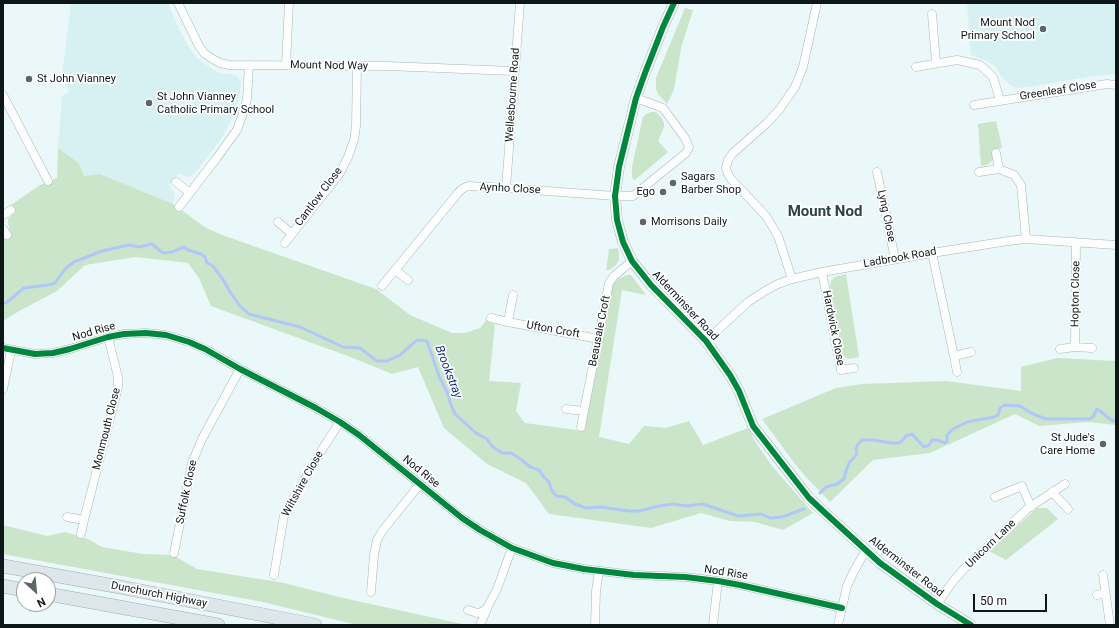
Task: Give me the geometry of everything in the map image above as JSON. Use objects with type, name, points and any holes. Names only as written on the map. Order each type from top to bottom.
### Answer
[{"type":"highway","name":"Dunchurch Highway","points":[[3,566],[315,625]]},
{"type":"highway","points":[[3,586],[16,588]]},
{"type":"highway","name":"Dunchurch Highway","points":[[56,595],[218,625]]},
{"type":"street","name":"Mount Nod Way","points":[[178,3],[194,38],[204,53],[220,63],[229,65],[357,66],[514,71]]},
{"type":"street","points":[[286,65],[289,3]]},
{"type":"street","name":"Wellesbourne Road","points":[[506,188],[520,3]]},
{"type":"street","name":"Alderminster Road","points":[[674,3],[636,98],[615,196],[619,225],[632,261],[651,284],[706,341],[730,375],[739,391],[754,426],[809,498],[880,563],[937,604],[971,625]]},
{"type":"street","points":[[792,279],[778,236],[766,216],[731,179],[726,168],[728,160],[733,153],[766,124],[779,110],[795,87],[802,67],[817,3]]},
{"type":"street","points":[[932,14],[936,63]]},
{"type":"street","points":[[916,67],[957,60],[980,65],[993,78],[1000,100]]},
{"type":"street","points":[[179,207],[236,130],[247,99],[249,65]]},
{"type":"street","name":"Cantlow Close","points":[[285,243],[340,172],[348,157],[354,140],[356,126],[357,66]]},
{"type":"street","name":"Greenleaf Close","points":[[974,105],[1107,84],[1116,85]]},
{"type":"street","points":[[3,95],[48,182]]},
{"type":"street","name":"Aynho Close","points":[[382,286],[462,188],[468,186],[633,196],[686,153],[689,147],[685,138],[663,108],[636,98]]},
{"type":"street","points":[[996,153],[999,169]]},
{"type":"street","points":[[979,172],[999,169],[1014,175],[1022,185],[1026,239]]},
{"type":"street","name":"Lyng Close","points":[[876,172],[895,259]]},
{"type":"street","points":[[176,182],[190,193]]},
{"type":"street","points":[[3,215],[11,210]]},
{"type":"street","name":"Cantlow Close","points":[[278,222],[292,234]]},
{"type":"street","name":"Ladbrook Road","points":[[706,341],[748,302],[778,284],[792,279],[895,259],[1026,239],[1116,245]]},
{"type":"street","name":"Hopton Close","points":[[1075,347],[1076,242]]},
{"type":"street","points":[[932,253],[957,372]]},
{"type":"street","name":"Beausale Croft","points":[[581,427],[609,283],[614,276],[632,261]]},
{"type":"street","points":[[395,270],[408,280]]},
{"type":"street","name":"Hardwick Close","points":[[822,272],[841,370],[854,368]]},
{"type":"street","points":[[508,322],[513,295]]},
{"type":"street","name":"Ufton Croft","points":[[491,318],[598,338]]},
{"type":"street","name":"Nod Rise","points":[[3,348],[35,354],[53,353],[108,337],[124,334],[146,333],[166,335],[189,342],[205,349],[340,422],[359,435],[462,518],[512,548],[553,563],[599,572],[685,577],[740,584],[842,608]]},
{"type":"street","name":"Monmouth Close","points":[[81,534],[118,387],[118,377],[108,337]]},
{"type":"street","points":[[1060,349],[1075,347],[1092,348]]},
{"type":"street","points":[[3,389],[12,350]]},
{"type":"street","points":[[954,356],[971,352]]},
{"type":"street","name":"Suffolk Close","points":[[174,553],[194,457],[202,439],[240,369]]},
{"type":"street","points":[[566,409],[584,411]]},
{"type":"street","name":"Wiltshire Close","points":[[274,575],[284,515],[322,448],[340,422]]},
{"type":"street","points":[[371,592],[374,555],[377,540],[383,530],[420,484]]},
{"type":"street","name":"Unicorn Lane","points":[[937,604],[964,569],[1031,507],[1065,484]]},
{"type":"street","points":[[995,497],[1022,486],[1031,507]]},
{"type":"street","points":[[1052,492],[1068,509]]},
{"type":"street","points":[[67,517],[84,520]]},
{"type":"street","points":[[480,625],[497,589],[512,548]]},
{"type":"street","points":[[838,625],[847,586],[866,550]]},
{"type":"street","points":[[595,625],[596,591],[599,572]]},
{"type":"street","points":[[1103,575],[1101,594],[1110,625]]},
{"type":"street","points":[[713,625],[718,581]]},
{"type":"street","points":[[468,610],[477,613],[482,612],[490,603]]},
{"type":"shaded area","name":"St John Vianney Catholic Primary School","points":[[71,3],[168,3],[180,31],[196,57],[212,69],[220,73],[237,76],[241,81],[240,95],[235,111],[227,129],[216,146],[195,173],[188,177],[179,174],[169,186],[174,192],[175,198],[173,204],[100,174],[84,176],[79,163],[58,148],[62,96],[69,92],[62,76]]},
{"type":"shaded area","name":"Mount Nod Primary School","points":[[967,3],[1116,3],[1116,74],[1094,76],[1028,87],[1017,88],[1010,85],[1003,79],[995,66],[987,61],[971,55]]},
{"type":"green space","points":[[685,8],[693,10],[681,48],[674,90],[667,104],[658,94],[656,89],[656,78]]},
{"type":"green space","points":[[651,112],[656,112],[662,118],[664,127],[658,141],[668,152],[634,180],[632,177],[632,167],[643,117]]},
{"type":"green space","points":[[996,121],[1002,148],[992,151],[993,160],[987,165],[981,166],[978,124]]},
{"type":"green space","points":[[58,148],[79,163],[84,176],[100,174],[173,204],[206,228],[222,235],[376,289],[410,315],[452,333],[465,333],[480,328],[486,319],[495,325],[489,381],[521,383],[516,411],[525,423],[584,431],[610,288],[616,280],[627,275],[631,275],[646,295],[622,290],[599,437],[629,444],[644,426],[666,428],[689,421],[703,445],[748,428],[772,466],[813,513],[783,530],[755,522],[730,521],[701,513],[651,528],[549,514],[526,483],[487,464],[444,428],[418,367],[392,374],[353,358],[211,306],[199,278],[188,263],[136,257],[85,265],[57,291],[3,321],[3,237],[4,238],[10,233],[8,219],[13,214],[8,207],[40,185],[57,178]]},
{"type":"green space","points":[[618,248],[619,260],[616,265],[606,271],[609,249]]},
{"type":"green space","points":[[846,274],[859,357],[848,359],[844,356],[840,349],[830,286],[831,281],[835,277]]},
{"type":"green space","points":[[1057,358],[1116,361],[1116,425],[1088,422],[1039,426],[1015,414],[930,453],[873,460],[830,502],[805,476],[762,419],[836,388],[862,384],[946,381],[1021,391],[1021,367]]},
{"type":"green space","points":[[1037,508],[1047,508],[1058,519],[1006,560],[989,551]]},
{"type":"green space","points":[[3,525],[47,536],[65,532],[88,539],[102,547],[143,554],[173,555],[197,569],[284,583],[343,598],[467,625],[357,625],[263,602],[3,554]]},
{"type":"waterway","name":"Brookstray","points":[[3,303],[6,303],[24,288],[55,283],[65,269],[74,262],[102,251],[129,245],[139,247],[152,244],[163,253],[172,252],[184,247],[205,257],[207,263],[213,266],[240,306],[249,314],[300,327],[343,347],[360,348],[377,361],[387,361],[400,355],[417,340],[427,341],[439,376],[455,414],[476,433],[487,439],[493,447],[502,453],[511,453],[530,467],[539,470],[549,482],[551,489],[556,496],[565,497],[575,504],[586,508],[600,507],[629,511],[639,511],[674,504],[686,506],[703,504],[738,516],[761,514],[770,518],[782,517],[804,509]]},
{"type":"waterway","points":[[820,493],[826,487],[837,484],[844,479],[849,463],[857,454],[856,449],[862,440],[899,443],[906,436],[912,434],[924,447],[929,445],[932,440],[945,443],[947,441],[947,435],[953,429],[967,422],[994,417],[998,415],[1000,408],[1005,405],[1020,406],[1031,413],[1046,419],[1089,419],[1093,417],[1097,409],[1116,422]]},
{"type":"cycle path","points":[[674,3],[663,27],[636,98],[619,167],[615,196],[617,220],[623,242],[632,261],[651,285],[706,341],[730,375],[739,391],[753,426],[809,498],[880,563],[937,604],[971,625]]},
{"type":"cycle path","points":[[3,348],[35,354],[53,353],[108,337],[124,334],[146,333],[166,335],[189,342],[205,349],[340,422],[359,435],[462,518],[512,548],[553,563],[584,569],[634,575],[685,577],[718,581],[842,608]]},
{"type":"place","name":"Mount Nod Primary School","points":[[1043,29]]},
{"type":"place","name":"St John Vianney","points":[[29,79]]},
{"type":"place","name":"St John Vianney Catholic Primary School","points":[[149,103]]},
{"type":"place","name":"Sagars Barber Shop","points":[[673,183]]},
{"type":"place","name":"Ego","points":[[663,192]]},
{"type":"place","name":"Morrisons Daily","points":[[643,222]]},
{"type":"place","name":"St Jude's Care Home","points":[[1103,444]]},
{"type":"district","name":"Mount Nod","points":[[825,212]]}]
